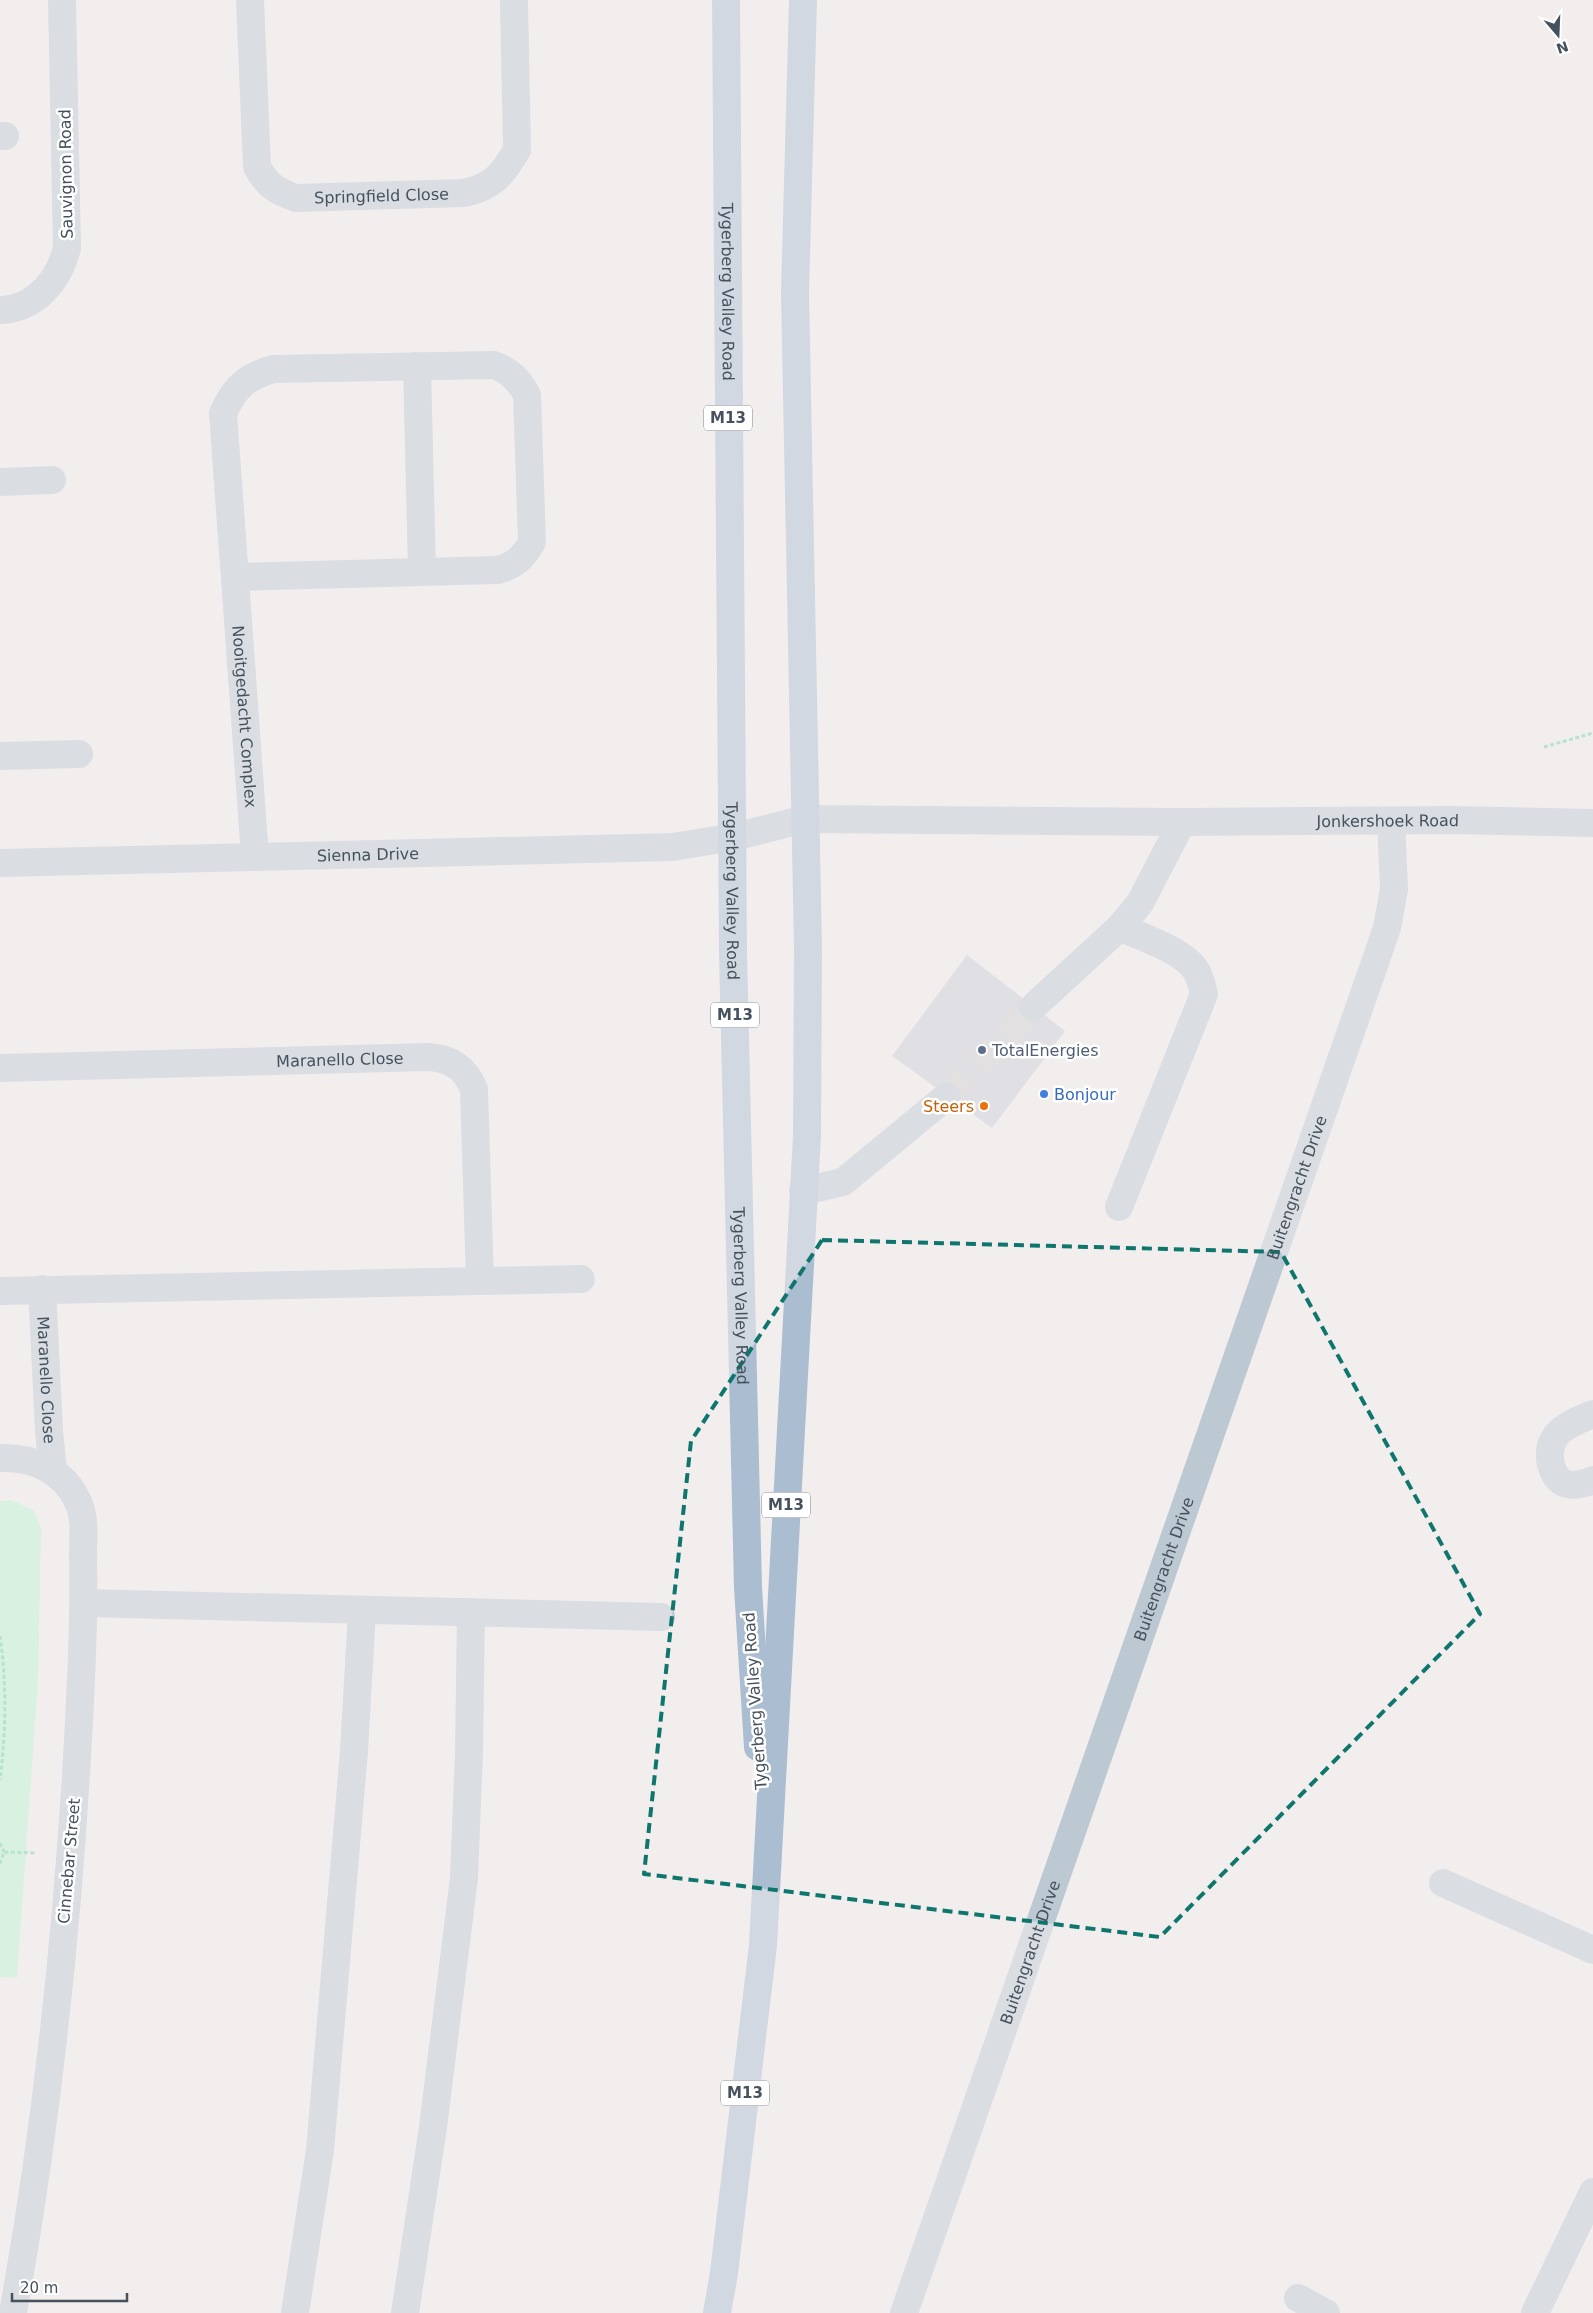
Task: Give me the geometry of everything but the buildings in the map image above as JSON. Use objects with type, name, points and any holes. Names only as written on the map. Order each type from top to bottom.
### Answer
[{"type":"main road","name":"Tygerberg Valley Road","points":[[726,0],[730,720],[734,837],[734,971],[748,1588],[766,1873]]},
{"type":"main road","name":"Tygerberg Valley Road","points":[[717,2313],[724,2273],[763,1945],[807,1136],[808,948],[795,293],[803,0]]},
{"type":"street","name":"Sauvignon Road","points":[[0,310],[23,306],[49,287],[58,275],[67,248],[62,0]]},
{"type":"street","name":"Springfield Close","points":[[250,0],[257,167],[263,177],[276,191],[296,198],[464,193],[481,190],[494,180],[506,169],[516,150],[514,0]]},
{"type":"street","name":"Nooitgedacht Complex","points":[[235,577],[497,570],[508,568],[526,553],[532,542],[527,395],[521,384],[514,375],[494,365],[273,369],[258,373],[245,381],[231,395],[223,413],[255,857]]},
{"type":"street","points":[[417,366],[422,572]]},
{"type":"street","points":[[0,482],[52,480]]},
{"type":"street","points":[[0,756],[79,754]]},
{"type":"street","name":"Sienna Drive","points":[[0,863],[673,847],[734,837],[805,819]]},
{"type":"street","points":[[805,819],[1182,822],[1140,902],[1120,927],[1033,1006]]},
{"type":"street","name":"Jonkershoek Road","points":[[1182,822],[1391,821],[1593,823]]},
{"type":"street","name":"Buitengracht Drive","points":[[904,2313],[1387,928],[1394,889],[1391,821]]},
{"type":"street","points":[[1119,1207],[1204,994],[1201,981],[1194,968],[1183,957],[1120,927]]},
{"type":"street","name":"Maranello Close","points":[[0,1068],[429,1057],[452,1062],[462,1069],[474,1089],[480,1280]]},
{"type":"street","points":[[803,1191],[843,1182],[947,1096]]},
{"type":"street","points":[[0,1291],[581,1279]]},
{"type":"street","name":"Maranello Close","points":[[42,1290],[49,1431],[53,1471]]},
{"type":"street","points":[[1593,1414],[1561,1430],[1552,1442],[1550,1459],[1554,1473],[1562,1483],[1573,1484],[1593,1480]]},
{"type":"street","name":"Cinnebar Street","points":[[0,1458],[16,1458],[36,1462],[53,1471],[71,1489],[79,1503],[83,1519],[84,1603],[77,1767],[48,2087],[12,2313]]},
{"type":"street","points":[[84,1603],[661,1617]]},
{"type":"street","points":[[295,2313],[320,2150],[354,1751],[362,1610]]},
{"type":"street","points":[[405,2313],[434,2117],[464,1878],[469,1752],[471,1612]]},
{"type":"street","points":[[1443,1883],[1593,1950]]},
{"type":"street","points":[[1535,2313],[1593,2192]]},
{"type":"street","points":[[1298,2298],[1326,2313]]},
{"type":"path","points":[[1544,747],[1593,734]]},
{"type":"path","points":[[0,1636],[5,1697],[4,1751],[0,1780]]},
{"type":"path","points":[[0,1843],[4,1852],[0,1864]]},
{"type":"path","points":[[4,1852],[36,1853]]},
{"type":"highlighted area","points":[[822,1240],[1281,1252],[1480,1614],[1160,1937],[644,1874],[691,1441]]},
{"type":"green space","points":[[11,1500],[33,1510],[41,1528],[38,1681],[17,1978],[0,1977],[0,1501]]},
{"type":"tunnel","points":[[947,1096],[1033,1007]]},
{"type":"place","name":"TotalEnergies","points":[[982,1050]]},
{"type":"place","name":"Bonjour","points":[[1044,1094]]},
{"type":"place","name":"Steers","points":[[984,1106]]}]
